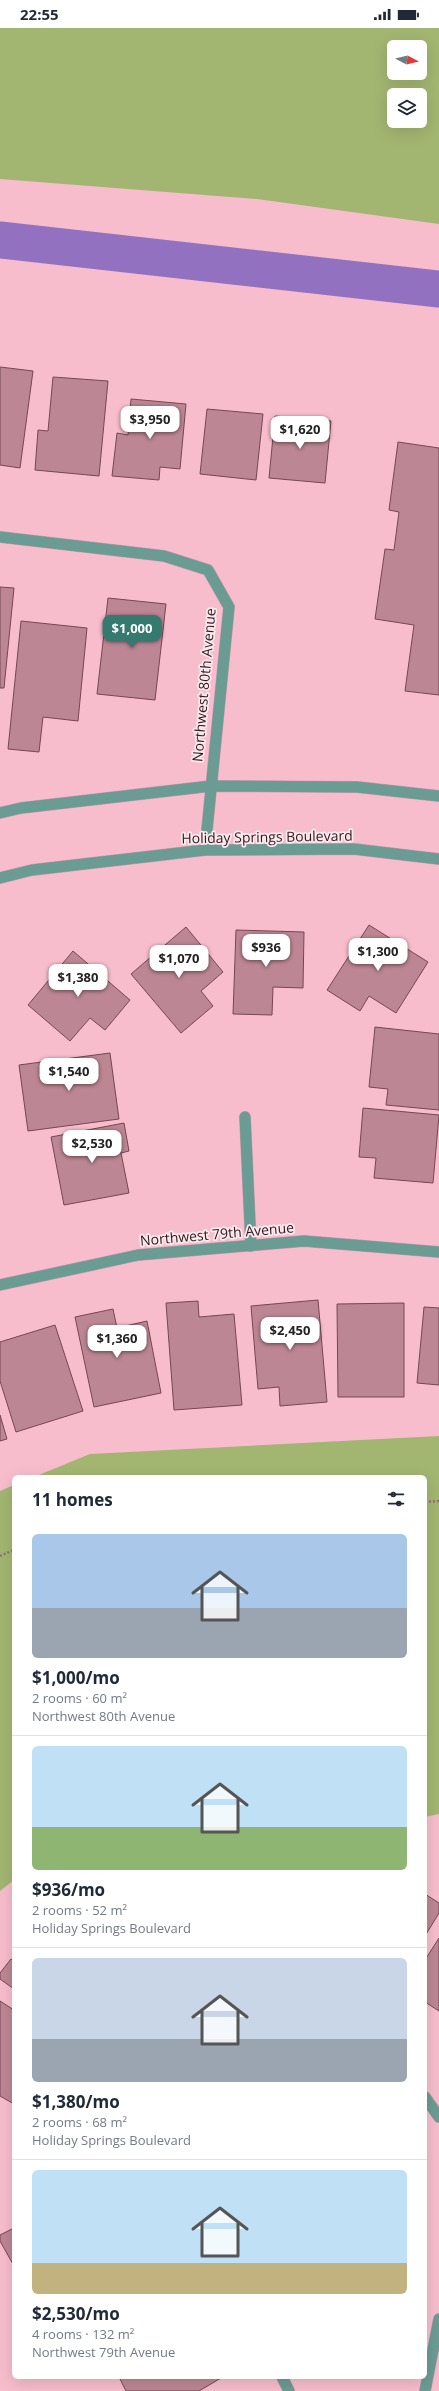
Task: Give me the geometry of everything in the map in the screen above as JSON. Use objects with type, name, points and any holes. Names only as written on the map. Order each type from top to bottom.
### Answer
[{"type":"street","name":"Northwest 80th Avenue","points":[[0,537],[164,556],[208,570],[229,607],[205,850]]},
{"type":"street","points":[[0,814],[21,808],[211,786],[357,787],[439,796]]},
{"type":"street","name":"Holiday Springs Boulevard","points":[[0,878],[32,870],[205,850],[354,849],[439,859]]},
{"type":"street","points":[[244,1117],[251,1246]]},
{"type":"street","name":"Northwest 79th Avenue","points":[[0,1285],[138,1255],[304,1242],[439,1252]]},
{"type":"street","points":[[427,2101],[439,2117]]},
{"type":"street","points":[[425,2391],[439,2319]]},
{"type":"street","points":[[283,2379],[289,2391]]},
{"type":"path","points":[[427,1502],[439,1501]]},
{"type":"path","points":[[0,1556],[12,1551]]},
{"type":"green space","points":[[0,28],[439,28],[439,224],[257,199],[0,179]]},
{"type":"green space","points":[[439,1436],[439,1814],[427,1817],[427,1475],[39,1475],[90,1454]]},
{"type":"green space","points":[[12,1486],[12,1882],[0,1891],[0,1491]]},
{"type":"building","points":[[0,367],[33,371],[20,468],[0,465]]},
{"type":"building","points":[[53,377],[108,381],[99,476],[35,470],[38,430],[48,431]]},
{"type":"building","points":[[131,399],[186,404],[180,469],[160,467],[159,480],[112,476],[117,433],[128,435]]},
{"type":"building","points":[[207,409],[263,414],[256,480],[200,474]]},
{"type":"building","points":[[275,416],[331,421],[325,483],[269,478]]},
{"type":"building","points":[[398,442],[439,448],[439,695],[405,691],[414,625],[375,619],[385,549],[394,550],[399,512],[389,510]]},
{"type":"building","points":[[0,587],[14,588],[4,688],[0,688]]},
{"type":"building","points":[[108,598],[166,604],[155,700],[97,694]]},
{"type":"building","points":[[21,621],[87,628],[78,721],[43,717],[39,752],[8,749]]},
{"type":"building","points":[[369,925],[428,962],[396,1013],[369,996],[360,1011],[327,990]]},
{"type":"building","points":[[186,927],[223,972],[201,991],[213,1006],[181,1033],[131,974]]},
{"type":"building","points":[[236,930],[304,932],[303,988],[273,987],[272,1015],[233,1014]]},
{"type":"building","points":[[73,951],[130,1000],[105,1030],[90,1018],[70,1041],[28,1005]]},
{"type":"building","points":[[375,1027],[439,1034],[439,1110],[386,1105],[388,1089],[369,1087]]},
{"type":"building","points":[[110,1053],[119,1119],[28,1131],[19,1065]]},
{"type":"building","points":[[363,1108],[439,1115],[433,1183],[374,1178],[376,1158],[359,1157]]},
{"type":"building","points":[[124,1123],[129,1151],[121,1153],[129,1193],[64,1205],[51,1137]]},
{"type":"building","points":[[318,1300],[327,1402],[280,1406],[279,1387],[258,1389],[251,1306]]},
{"type":"building","points":[[198,1301],[199,1317],[234,1314],[242,1405],[174,1410],[166,1303]]},
{"type":"building","points":[[404,1303],[404,1397],[338,1397],[337,1304]]},
{"type":"building","points":[[424,1307],[439,1308],[439,1385],[417,1383]]},
{"type":"building","points":[[113,1309],[117,1328],[147,1321],[161,1393],[94,1407],[75,1317]]},
{"type":"building","points":[[55,1325],[83,1411],[16,1432],[0,1381],[0,1342]]},
{"type":"building","points":[[0,1415],[7,1439],[0,1441]]},
{"type":"building","points":[[427,1895],[439,1903],[439,1913],[427,1933]]},
{"type":"building","points":[[439,1938],[439,2011],[427,2003],[427,1957]]},
{"type":"building","points":[[12,1960],[12,1988],[0,1979],[0,1973]]},
{"type":"building","points":[[0,2001],[12,2009],[12,2103],[0,2096]]},
{"type":"building","points":[[12,2229],[12,2262],[0,2241],[0,2235]]},
{"type":"building","points":[[120,2379],[219,2379],[199,2391],[126,2391]]},
{"type":"waterway","points":[[0,240],[439,289]]}]
